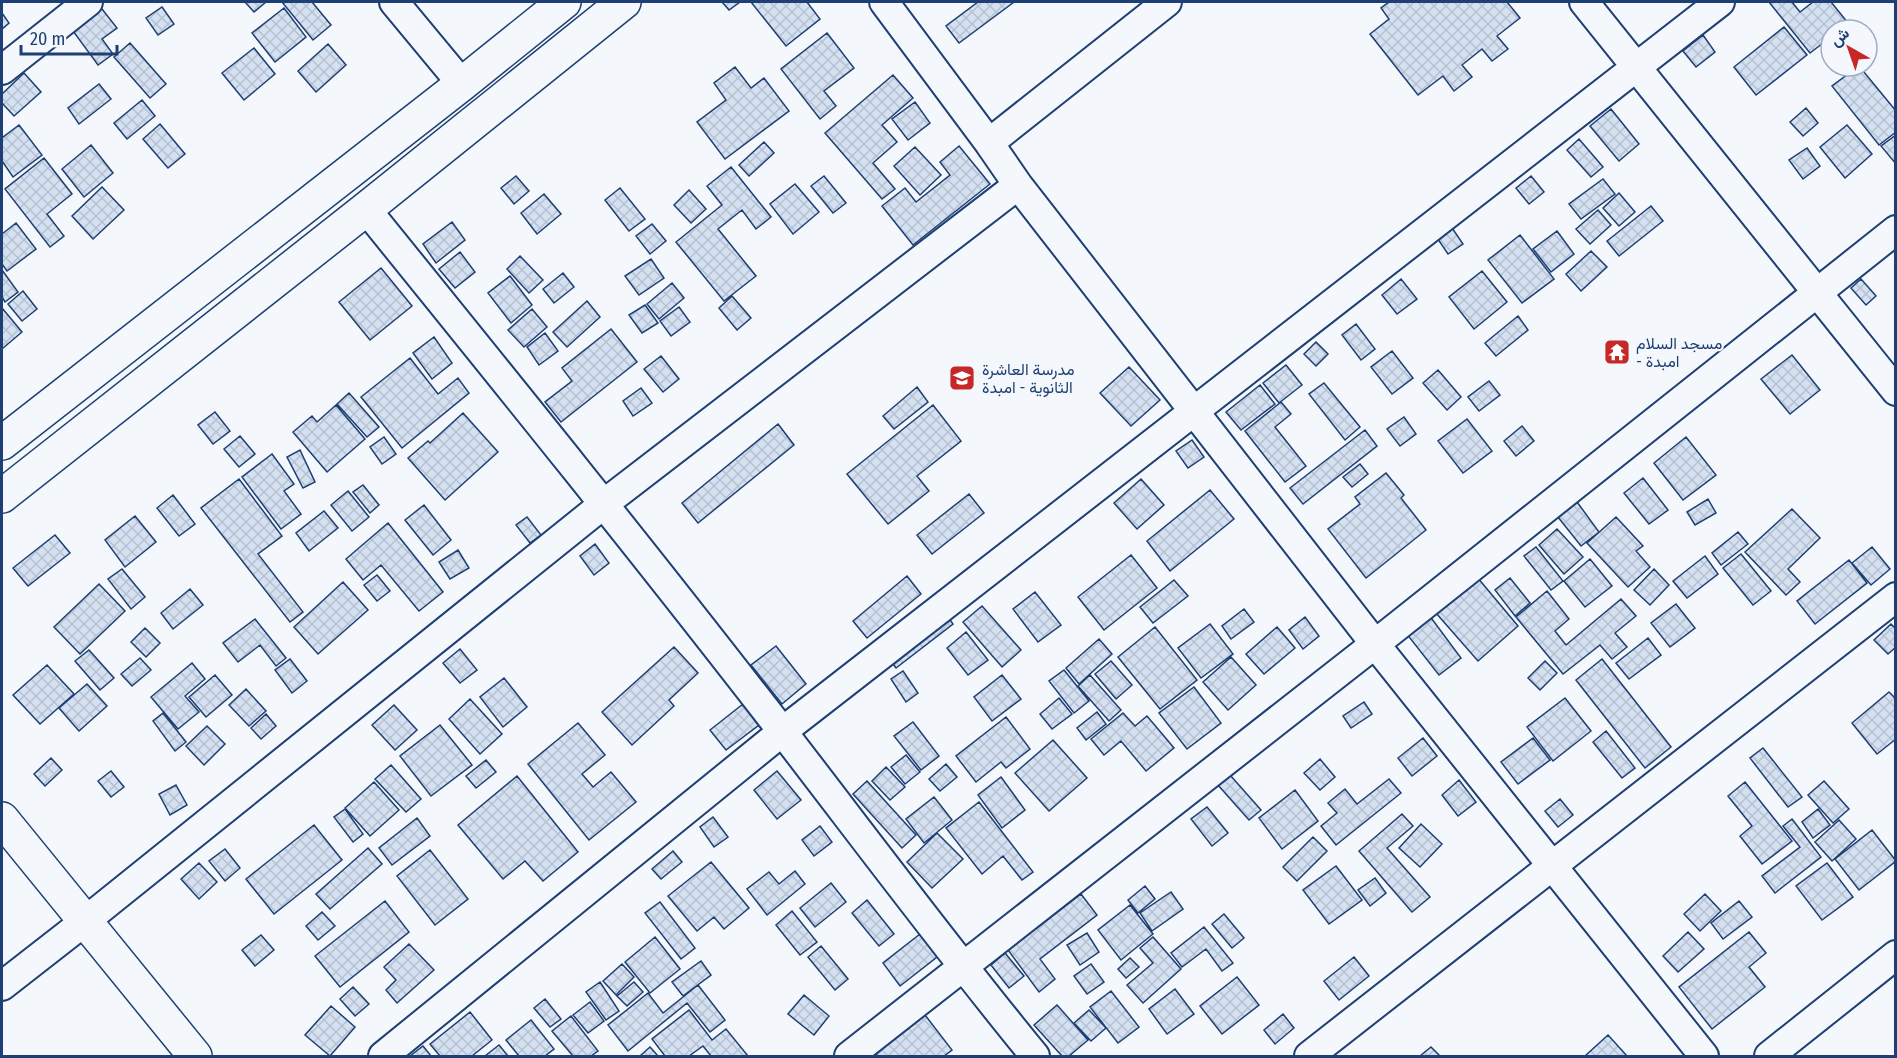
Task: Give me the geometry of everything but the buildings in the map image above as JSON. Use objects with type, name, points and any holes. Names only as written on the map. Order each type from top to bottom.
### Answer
[{"type":"main road","points":[[2,443],[564,2]]},
{"type":"main road","points":[[2,496],[624,2]]},
{"type":"main road","points":[[2,819],[195,1056]]},
{"type":"street","points":[[2,70],[88,2]]},
{"type":"street","points":[[394,2],[462,84]]},
{"type":"street","points":[[884,2],[1018,185],[1194,412],[1550,866],[1704,1056]]},
{"type":"street","points":[[989,143],[1167,2]]},
{"type":"street","points":[[1584,2],[1896,391]]},
{"type":"street","points":[[383,1056],[783,731],[1719,2]]},
{"type":"street","points":[[2,986],[605,503],[1018,185]]},
{"type":"street","points":[[366,209],[605,503],[783,731],[962,968],[1035,1056]]},
{"type":"street","points":[[849,1056],[1375,644],[1896,230]]},
{"type":"street","points":[[1309,1056],[1896,597]]},
{"type":"street","points":[[1769,1056],[1896,956]]},
{"type":"place","name":"مسجد السلام - امبدة","points":[[1617,352]]},
{"type":"place","name":"مدرسة العاشرة الثانوية - امبدة","points":[[962,378]]}]
